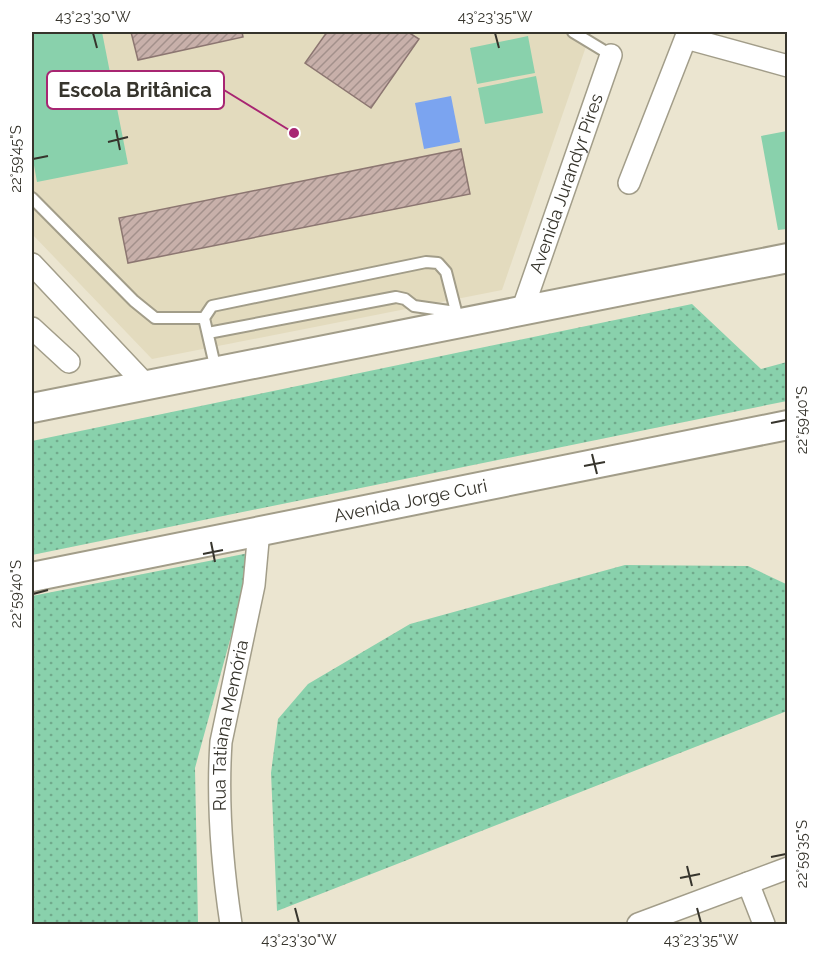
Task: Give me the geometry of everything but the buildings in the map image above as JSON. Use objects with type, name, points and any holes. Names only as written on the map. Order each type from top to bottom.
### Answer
[{"type":"street","points":[[629,183],[687,35],[788,66]]},
{"type":"street","name":"Avenida Jurandyr Pires","points":[[522,311],[611,55]]},
{"type":"street","points":[[32,408],[216,372],[457,318],[522,311],[788,258]]},
{"type":"street","points":[[32,264],[146,385]]},
{"type":"street","points":[[32,328],[69,362]]},
{"type":"street","name":"Avenida Jorge Curi","points":[[32,577],[788,425]]},
{"type":"street","name":"Rua Tatiana Memória","points":[[231,924],[223,851],[219,768],[221,742],[254,585],[260,530]]},
{"type":"street","points":[[638,924],[788,868]]},
{"type":"street","points":[[748,882],[764,924]]},
{"type":"lane","points":[[573,32],[611,55]]},
{"type":"lane","points":[[32,198],[134,301],[155,318],[204,318]]},
{"type":"lane","points":[[208,333],[396,297],[405,299],[414,306],[457,318],[446,272],[438,263],[426,262],[223,303],[212,306],[204,318],[216,372]]},
{"type":"shaded area","points":[[32,32],[591,32],[502,290],[152,359],[32,234]]},
{"type":"green space","points":[[102,32],[128,164],[37,182],[32,154],[32,33]]},
{"type":"green space","points":[[528,36],[535,73],[477,84],[470,48]]},
{"type":"green space","points":[[536,76],[543,113],[485,124],[478,88]]},
{"type":"green space","points":[[787,131],[787,229],[778,230],[761,136]]},
{"type":"green space","points":[[692,304],[761,369],[787,362],[787,401],[32,555],[32,441]]},
{"type":"green space","points":[[254,552],[195,768],[198,924],[32,924],[32,596]]},
{"type":"green space","points":[[625,565],[748,566],[786,584],[788,586],[787,711],[277,911],[271,773],[278,719],[308,684],[410,624]]},
{"type":"water","points":[[451,96],[460,142],[424,149],[415,103]]},
{"type":"place","name":"Escola Britânica","points":[[294,133]]}]
